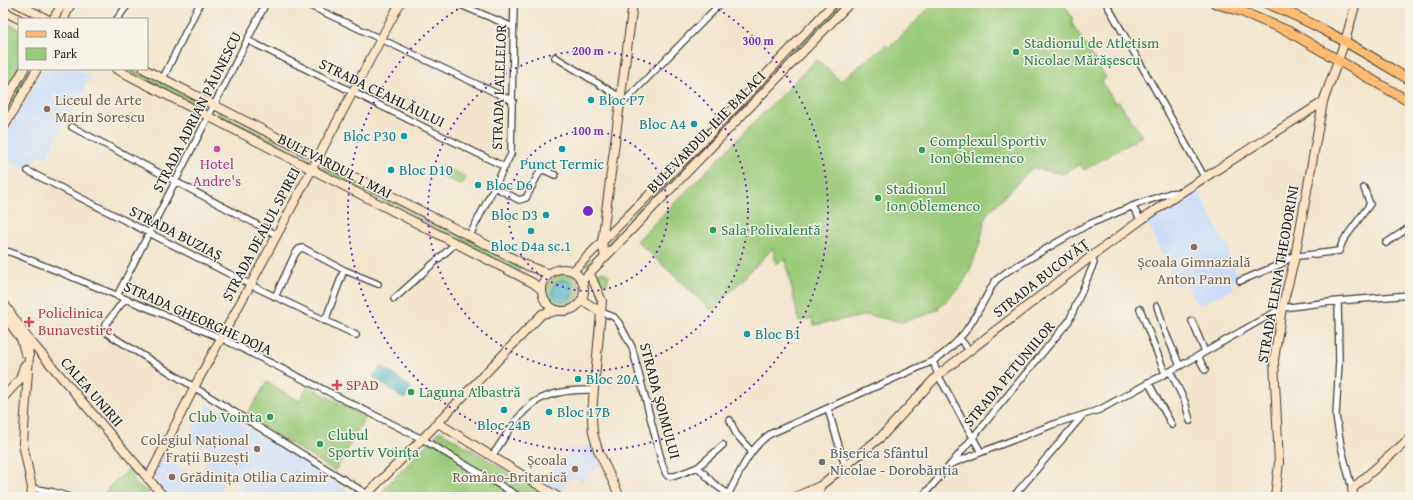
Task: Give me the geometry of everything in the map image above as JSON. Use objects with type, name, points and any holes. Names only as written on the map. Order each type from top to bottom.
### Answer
[{"type":"main road","points":[[16,3],[45,18]]},
{"type":"main road","points":[[54,18],[63,3]]},
{"type":"main road","points":[[64,18],[71,3]]},
{"type":"main road","name":"STRADA DEALUL SPIREI","points":[[148,479],[195,387],[251,285],[317,157],[400,3]]},
{"type":"main road","points":[[605,258],[602,242],[633,3]]},
{"type":"main road","name":"BULEVARDUL ILIE BALACI","points":[[573,271],[700,144],[834,3]]},
{"type":"main road","name":"BULEVARDUL ILIE BALACI","points":[[582,281],[850,3]]},
{"type":"main road","points":[[1216,3],[1282,28],[1410,102]]},
{"type":"main road","points":[[1266,3],[1345,41],[1410,80]]},
{"type":"main road","points":[[1345,41],[1356,3]]},
{"type":"main road","points":[[3,11],[18,18]]},
{"type":"main road","name":"STRADA ELENA THEODORINI","points":[[1275,497],[1279,463],[1274,360],[1282,308],[1295,256],[1323,102],[1345,41]]},
{"type":"main road","points":[[3,106],[23,70]]},
{"type":"main road","points":[[3,129],[36,70]]},
{"type":"main road","name":"BULEVARDUL 1 MAI","points":[[118,70],[533,283],[541,289]]},
{"type":"main road","name":"BULEVARDUL 1 MAI","points":[[146,70],[528,266],[548,274]]},
{"type":"main road","name":"STRADA BUCOVĂȚ","points":[[795,497],[820,486],[882,437],[938,375],[1092,256],[1182,192],[1323,102]]},
{"type":"main road","points":[[596,249],[605,258]]},
{"type":"main road","points":[[367,496],[542,314],[574,309],[582,300],[584,291],[580,277],[573,271],[563,269],[558,269],[548,274],[543,281],[541,289],[544,301],[542,314]]},
{"type":"main road","points":[[590,274],[602,301],[592,419],[593,433],[598,450],[620,497]]},
{"type":"main road","name":"STRADA ȘOIMULUI","points":[[582,300],[601,312]]},
{"type":"main road","points":[[544,301],[556,311]]},
{"type":"main road","name":"CALEA UNIRII","points":[[3,302],[24,338]]},
{"type":"main road","name":"CALEA UNIRII","points":[[3,314],[164,497]]},
{"type":"main road","points":[[4,396],[16,384],[23,374],[25,354],[24,338]]},
{"type":"main road","points":[[24,338],[29,356],[23,444],[32,488],[31,497]]},
{"type":"main road","points":[[438,423],[558,497]]},
{"type":"main road","points":[[1353,493],[1410,438]]},
{"type":"main road","points":[[819,497],[820,486]]},
{"type":"street","points":[[118,18],[129,3]]},
{"type":"street","points":[[163,78],[200,3]]},
{"type":"street","name":"STRADA ADRIAN PĂUNESCU","points":[[117,296],[266,3]]},
{"type":"street","points":[[304,3],[513,101]]},
{"type":"street","points":[[456,3],[513,27]]},
{"type":"street","name":"STRADA LALELELOR","points":[[470,235],[511,154],[514,3]]},
{"type":"street","points":[[619,107],[721,3]]},
{"type":"street","points":[[1106,3],[1205,178]]},
{"type":"street","name":"STRADA CEAHLĂULUI","points":[[247,40],[505,168]]},
{"type":"street","points":[[554,56],[620,97]]},
{"type":"street","points":[[72,127],[277,235]]},
{"type":"street","points":[[700,144],[707,151]]},
{"type":"street","points":[[495,187],[519,200],[523,200],[526,198],[540,171],[544,170],[555,175]]},
{"type":"street","name":"STRADA BUZIAȘ","points":[[28,171],[251,285],[356,335]]},
{"type":"street","points":[[1240,281],[1279,265],[1295,256],[1338,251],[1343,241],[1370,204],[1364,188]]},
{"type":"street","points":[[727,496],[752,452],[762,440],[770,434],[933,361],[943,355],[967,331],[992,286],[1008,271],[1087,225],[1132,206],[1170,193],[1182,192]]},
{"type":"street","points":[[1132,206],[1141,220]]},
{"type":"street","points":[[1386,243],[1410,227]]},
{"type":"street","points":[[394,299],[455,244]]},
{"type":"street","points":[[275,297],[299,249],[303,248],[344,270],[378,284]]},
{"type":"street","name":"STRADA GHEORGHE DOJA","points":[[3,251],[221,338],[422,439],[520,497]]},
{"type":"street","name":"STRADA PETUNIILOR","points":[[922,497],[1069,321],[1094,263],[1092,256]]},
{"type":"street","points":[[326,321],[344,270]]},
{"type":"street","points":[[950,464],[1057,423],[1099,410],[1282,308],[1338,301],[1410,295]]},
{"type":"street","points":[[125,299],[105,325],[108,334],[195,387],[367,496]]},
{"type":"street","points":[[1338,301],[1339,361],[1336,416],[1340,440],[1353,493]]},
{"type":"street","points":[[1157,306],[1164,328],[1180,366]]},
{"type":"street","points":[[1140,309],[1168,372],[1185,402],[1190,421]]},
{"type":"street","name":"STRADA ȘOIMULUI","points":[[601,312],[614,317],[619,323],[632,347],[666,474],[670,477],[698,467],[723,445]]},
{"type":"street","points":[[1192,321],[1205,352]]},
{"type":"street","points":[[960,339],[970,351]]},
{"type":"street","points":[[1198,356],[1205,370]]},
{"type":"street","points":[[933,361],[938,375],[981,452]]},
{"type":"street","points":[[1148,382],[1172,425]]},
{"type":"street","points":[[492,456],[513,425],[530,405],[540,398],[562,392],[594,390]]},
{"type":"street","points":[[828,408],[845,466]]},
{"type":"street","points":[[1013,497],[1083,415]]},
{"type":"street","points":[[730,420],[736,434],[752,452]]},
{"type":"street","name":"STRADA ȘOIMULUI","points":[[698,467],[727,496]]},
{"type":"street","points":[[32,488],[70,497]]},
{"type":"shaded area","name":"Liceul de Arte Marin Sorescu","points":[[43,70],[79,70],[91,77],[46,158],[38,154],[28,171],[3,156],[3,141]]},
{"type":"shaded area","name":"Școala Gimnazială Anton Pann","points":[[1198,189],[1225,244],[1228,244],[1230,250],[1227,251],[1239,277],[1231,282],[1234,289],[1197,305],[1186,283],[1177,287],[1147,221]]},
{"type":"shaded area","name":"Colegiul Național Frații Buzești","points":[[208,403],[350,492],[350,497],[246,497],[248,492],[229,480],[231,476],[229,475],[215,497],[169,497],[155,480],[154,474],[163,455],[187,472],[187,475],[197,482],[213,450],[204,445],[202,448],[187,439]]},
{"type":"shaded area","name":"Școala Româno-Britanică","points":[[592,443],[603,465],[589,472],[581,483],[574,476],[556,493],[540,484],[564,458],[567,458],[568,447],[578,450]]},
{"type":"green space","points":[[838,3],[845,3],[806,44],[802,43],[802,40]]},
{"type":"green space","name":"Complexul Sportiv Ion Oblemenco","points":[[934,3],[1063,3],[1073,19],[1071,22],[1106,78],[1102,82],[1115,103],[1119,102],[1142,136],[1084,170],[1080,164],[1063,174],[1032,168],[986,215],[980,243],[969,272],[961,286],[938,309],[925,315],[901,322],[868,315],[814,325],[812,318],[799,321],[785,258],[776,264],[773,248],[712,311],[637,241],[817,59],[840,81],[886,45],[889,48]]},
{"type":"green space","points":[[3,21],[18,28],[18,69],[3,95]]},
{"type":"green space","points":[[792,51],[795,55],[704,148],[702,146]]},
{"type":"green space","points":[[26,70],[29,70],[3,122],[3,112]]},
{"type":"green space","points":[[126,70],[132,70],[166,85],[208,107],[207,111]]},
{"type":"green space","points":[[218,112],[310,159],[308,162],[217,116]]},
{"type":"green space","points":[[696,153],[698,156],[608,250],[605,245],[692,154]]},
{"type":"green space","points":[[323,165],[521,268],[519,272],[321,169]]},
{"type":"green space","points":[[447,168],[466,177],[462,185],[443,177]]},
{"type":"green space","points":[[596,255],[599,258],[589,268],[587,267],[586,264]]},
{"type":"green space","points":[[602,271],[609,275],[607,284],[600,284],[595,279],[598,273]]},
{"type":"green space","points":[[561,274],[572,276],[578,282],[580,289],[574,304],[567,307],[559,307],[548,298],[546,293],[547,285]],"holes":[[[559,280],[566,280],[574,291],[570,298],[563,301],[557,299],[552,292]]]},
{"type":"green space","name":"Clubul Sportiv Voința","points":[[267,382],[299,401],[308,386],[365,417],[335,471],[246,416]]},
{"type":"green space","points":[[440,431],[550,497],[385,497],[383,492],[384,489]]},
{"type":"green space","points":[[130,469],[137,485],[149,492],[145,497],[101,497],[113,483]]},
{"type":"water","points":[[563,280],[571,283],[574,291],[571,299],[563,302],[555,299],[552,291],[555,283]]},
{"type":"water","points":[[381,366],[412,388],[404,399],[373,377]]},
{"type":"place","name":"Stadionul de Atletism Nicolae Mărășescu","points":[[1016,52]]},
{"type":"place","name":"Bloc P7","points":[[591,100]]},
{"type":"place","name":"Liceul de Arte Marin Sorescu","points":[[47,109]]},
{"type":"place","name":"Bloc A4","points":[[694,124]]},
{"type":"place","name":"Bloc P30","points":[[404,136]]},
{"type":"place","name":"Hotel Andre's","points":[[217,149]]},
{"type":"place","name":"Punct Termic","points":[[562,149]]},
{"type":"place","name":"Complexul Sportiv Ion Oblemenco","points":[[922,150]]},
{"type":"place","name":"Bloc D10","points":[[391,170]]},
{"type":"place","name":"Bloc D6","points":[[478,185]]},
{"type":"place","name":"Stadionul Ion Oblemenco","points":[[878,198]]},
{"type":"place","name":"Bloc D3","points":[[546,215]]},
{"type":"place","name":"Sala Polivalentă","points":[[713,230]]},
{"type":"place","name":"Bloc D4a sc.1","points":[[531,231]]},
{"type":"place","name":"Școala Gimnazială Anton Pann","points":[[1194,247]]},
{"type":"place","name":"Policlinica Bunavestire","points":[[29,322]]},
{"type":"place","name":"Bloc B1","points":[[747,334]]},
{"type":"place","name":"Bloc 20A","points":[[578,379]]},
{"type":"place","name":"SPAD","points":[[337,385]]},
{"type":"place","name":"Laguna Albastră","points":[[411,392]]},
{"type":"place","name":"Bloc 24B","points":[[504,410]]},
{"type":"place","name":"Bloc 17B","points":[[549,412]]},
{"type":"place","name":"Club Vointa","points":[[270,417]]},
{"type":"place","name":"Clubul Sportiv Voința","points":[[320,444]]},
{"type":"place","name":"Colegiul Național Frații Buzești","points":[[257,449]]},
{"type":"place","name":"Biserica Sfântul Nicolae - Dorobănția","points":[[822,462]]},
{"type":"place","name":"Școala Româno-Britanică","points":[[575,469]]},
{"type":"place","name":"Grădinița Otilia Cazimir","points":[[172,477]]}]
